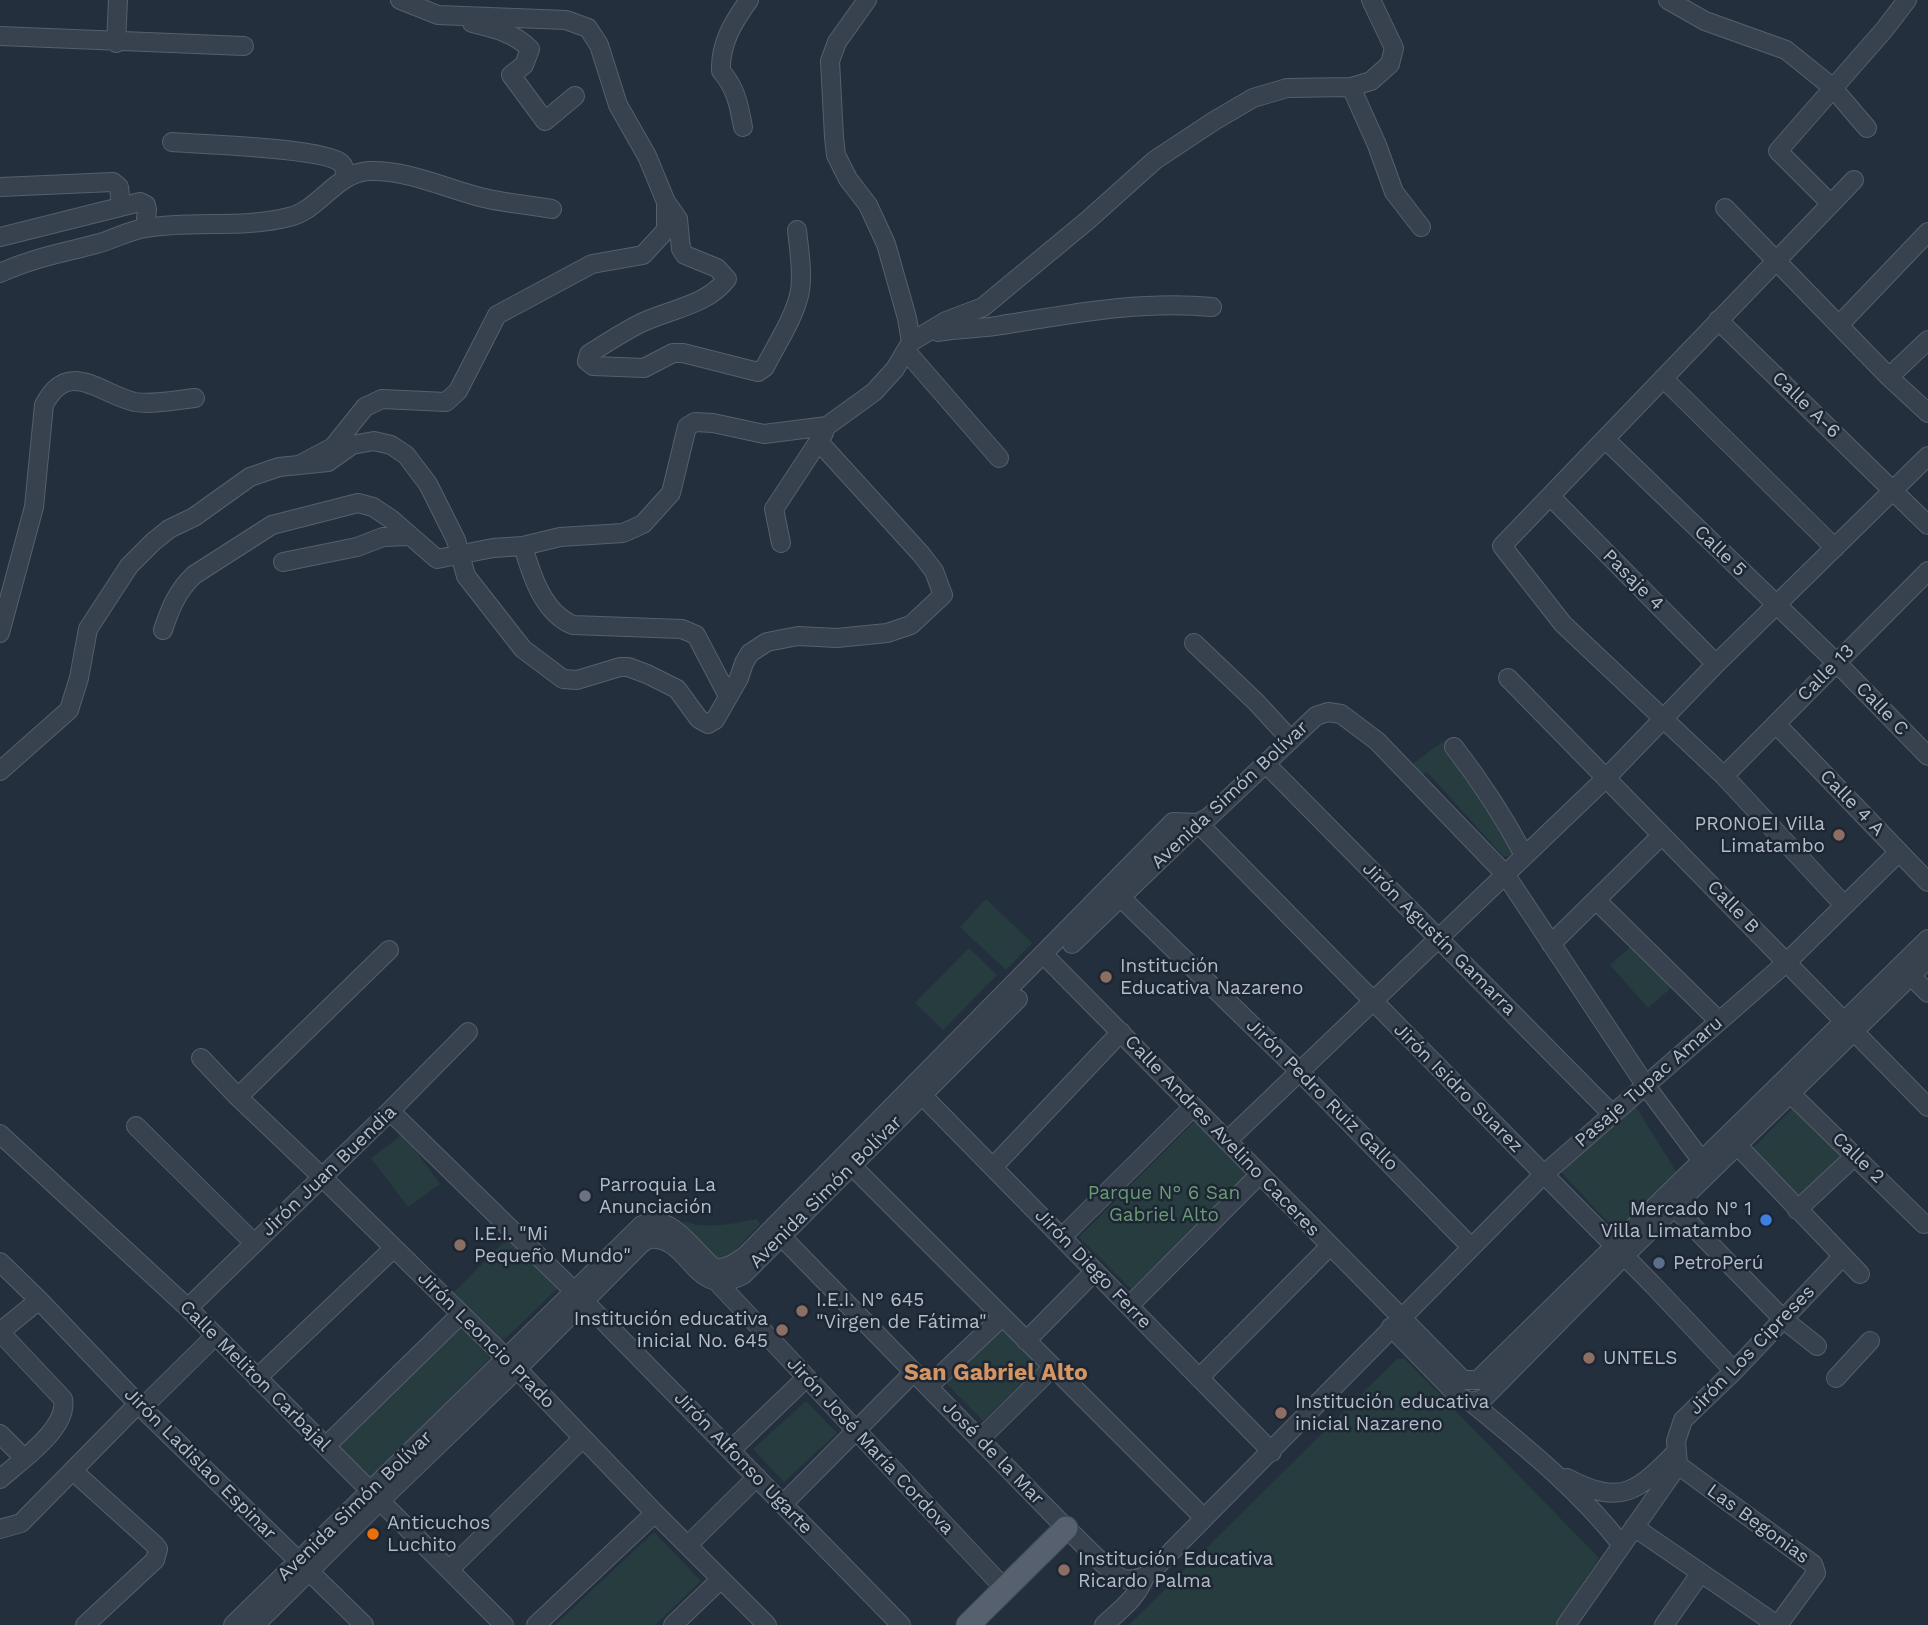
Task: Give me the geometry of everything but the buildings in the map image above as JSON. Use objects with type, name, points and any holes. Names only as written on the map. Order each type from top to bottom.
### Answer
[{"type":"main road","points":[[968,1625],[1066,1528]]},
{"type":"street","points":[[116,43],[118,0]]},
{"type":"street","points":[[400,0],[439,15],[499,30],[524,43],[530,49],[528,56],[524,65],[511,75],[545,121],[575,96]]},
{"type":"street","points":[[743,127],[739,102],[731,83],[721,71],[720,61],[723,43],[736,17],[749,0]]},
{"type":"street","points":[[867,0],[837,42],[830,61],[836,155],[848,179],[868,205],[886,244],[914,342],[999,458]]},
{"type":"street","points":[[781,543],[774,509],[812,450],[823,434],[874,392],[914,342],[946,321],[983,307],[1080,227],[1155,160],[1253,98],[1287,88],[1351,87],[1371,81],[1390,64],[1394,48],[1371,0]]},
{"type":"street","points":[[1668,0],[1705,20],[1786,50],[1832,87],[1867,128]]},
{"type":"street","points":[[1831,204],[1778,150],[1908,0]]},
{"type":"street","points":[[439,15],[565,20],[588,28],[599,45],[618,105],[647,156],[666,202],[678,219],[681,249],[685,255],[717,268],[727,278],[722,285],[697,302],[641,323],[598,348],[589,354],[587,361],[593,366],[643,368],[678,353],[758,372],[765,367],[795,306],[799,292],[801,277],[797,230]]},
{"type":"street","points":[[0,36],[116,43],[244,46]]},
{"type":"street","points":[[1351,87],[1394,192],[1421,227]]},
{"type":"street","points":[[172,142],[288,150],[331,158],[340,162],[345,178]]},
{"type":"street","points":[[0,273],[24,261],[97,244],[145,228],[254,223],[291,217],[304,211],[345,178],[360,172],[373,171],[421,179],[485,198],[552,209]]},
{"type":"street","points":[[1844,905],[1724,776],[1563,624],[1502,546],[1854,180]]},
{"type":"street","points":[[0,187],[113,183],[119,187],[121,206]]},
{"type":"street","points":[[0,237],[140,202],[146,205],[147,210],[145,228]]},
{"type":"street","points":[[299,465],[333,447],[365,407],[382,399],[446,402],[458,391],[497,315],[592,264],[643,255],[666,230],[666,202]]},
{"type":"street","points":[[1725,208],[1889,377],[1928,413]]},
{"type":"street","points":[[1840,324],[1928,232]]},
{"type":"street","points":[[914,342],[1060,314],[1183,304],[1212,307]]},
{"type":"street","name":"Calle A-6","points":[[1718,320],[1928,525]]},
{"type":"street","points":[[1889,377],[1928,340]]},
{"type":"street","points":[[1663,378],[1835,548]]},
{"type":"street","points":[[0,633],[34,507],[43,414],[50,393],[61,385],[75,381],[89,383],[123,399],[138,402],[195,398]]},
{"type":"street","points":[[163,630],[173,601],[185,583],[272,525],[359,503],[373,507],[437,559],[560,537],[622,533],[643,524],[671,493],[687,426],[695,422],[764,435],[823,434]]},
{"type":"street","points":[[0,771],[69,710],[79,678],[88,629],[129,566],[143,551],[169,529],[194,517],[250,477],[279,467],[328,462],[352,445],[374,441],[391,445],[406,455],[428,484],[456,540],[466,576],[523,649],[563,679],[578,680],[628,667],[677,689],[699,719],[708,724],[715,720],[750,653],[767,642],[798,636],[837,638],[887,633],[911,625],[943,595],[934,571],[823,434]]},
{"type":"street","name":"Calle 5","points":[[1605,439],[1837,663]]},
{"type":"street","points":[[1227,1141],[1606,778],[1716,664],[1928,456]]},
{"type":"street","name":"Pasaje 4","points":[[1550,496],[1716,664]]},
{"type":"street","points":[[283,562],[357,547],[383,537],[410,536]]},
{"type":"street","points":[[523,545],[530,571],[552,611],[560,620],[573,625],[682,629],[696,635],[728,696]]},
{"type":"street","name":"Calle 13","points":[[1724,776],[1928,571]]},
{"type":"street","points":[[1194,643],[1256,702],[1291,740]]},
{"type":"street","name":"Calle C","points":[[1837,663],[1928,756]]},
{"type":"street","name":"Calle B","points":[[1508,678],[1928,1107]]},
{"type":"street","name":"Avenida Simón Bolívar","points":[[1115,892],[1198,823],[1209,817],[1316,716],[1328,712],[1341,715],[1377,741],[1505,874]]},
{"type":"street","name":"Calle 4 A","points":[[1776,723],[1928,883]]},
{"type":"street","points":[[1454,747],[1495,804],[1524,855]]},
{"type":"street","points":[[0,757],[22,753]]},
{"type":"street","name":"Jirón Agustín Gamarra","points":[[1266,764],[1612,1114]]},
{"type":"street","name":"Avenida Simón Bolívar","points":[[256,1625],[305,1566],[375,1496],[579,1296],[648,1239],[667,1241],[708,1279],[716,1275],[732,1281],[743,1275],[778,1233],[1115,892],[1173,822],[1198,823]]},
{"type":"street","name":"Jirón Isidro Suarez","points":[[1198,823],[1734,1371]]},
{"type":"street","points":[[1551,944],[1662,835]]},
{"type":"street","name":"Pasaje Tupac Amaru","points":[[1145,1576],[1272,1452],[1396,1322],[1543,1175],[1787,962],[1899,852]]},
{"type":"street","points":[[1505,874],[1646,1086],[1705,1167]]},
{"type":"street","name":"Jirón Pedro Ruiz Gallo","points":[[1115,892],[1299,1071],[1471,1247]]},
{"type":"street","points":[[1597,900],[1719,1021]]},
{"type":"street","points":[[1471,1402],[1483,1399],[1619,1251],[1674,1207],[1705,1167],[1738,1146],[1791,1094],[1928,939]]},
{"type":"street","points":[[238,1097],[389,950]]},
{"type":"street","points":[[1396,1322],[1463,1380],[1478,1380],[1619,1251],[1850,1027],[1928,959]]},
{"type":"street","name":"Calle Andres Avelino Caceres","points":[[1048,960],[1330,1246],[1396,1322]]},
{"type":"street","points":[[1911,976],[1928,993]]},
{"type":"street","name":"Jirón Juan Buendia","points":[[188,1308],[468,1031]]},
{"type":"street","points":[[993,1167],[1121,1032]]},
{"type":"street","name":"Jirón Leoncio Prado","points":[[201,1058],[511,1364],[767,1625]]},
{"type":"street","name":"Avenida Simón Bolívar","points":[[778,1233],[852,1166],[918,1090]]},
{"type":"street","name":"Jirón Diego Ferre","points":[[918,1090],[1272,1452]]},
{"type":"street","name":"Calle 2","points":[[1791,1094],[1924,1224]]},
{"type":"street","points":[[1062,1237],[1194,1107]]},
{"type":"street","name":"Jirón Alfonso Ugarte","points":[[390,1111],[579,1296],[901,1625]]},
{"type":"street","points":[[136,1126],[254,1243]]},
{"type":"street","name":"Calle Meliton Carbajal","points":[[0,1134],[188,1308],[504,1625]]},
{"type":"street","points":[[1738,1146],[1860,1274]]},
{"type":"street","points":[[1797,1210],[1856,1155]]},
{"type":"street","points":[[852,1166],[1204,1518]]},
{"type":"street","points":[[1129,1306],[1260,1174]]},
{"type":"street","points":[[1674,1207],[1783,1319],[1817,1346]]},
{"type":"street","name":"José de la Mar","points":[[778,1233],[1066,1528],[1117,1576],[1129,1580],[1145,1576]]},
{"type":"street","points":[[1199,1378],[1330,1246]]},
{"type":"street","points":[[257,1378],[394,1248]]},
{"type":"street","name":"Jirón Los Cipreses","points":[[1566,1625],[1634,1527],[1677,1458],[1676,1441],[1683,1420],[1734,1371],[1842,1257]]},
{"type":"street","name":"Jirón Ladislao Espinar","points":[[0,1262],[140,1406],[364,1625]]},
{"type":"street","points":[[1026,1341],[1095,1271]]},
{"type":"street","name":"Jirón José María Cordova","points":[[716,1275],[856,1433],[1005,1589]]},
{"type":"street","points":[[0,1479],[53,1431],[64,1406],[63,1399],[0,1332],[39,1300]]},
{"type":"street","points":[[326,1446],[461,1314]]},
{"type":"street","points":[[928,1387],[1002,1317]]},
{"type":"street","points":[[1396,1322],[1460,1397],[1471,1402],[1552,1469],[1590,1507],[1621,1544]]},
{"type":"street","points":[[0,1529],[21,1522],[215,1336]]},
{"type":"street","points":[[1836,1378],[1870,1341]]},
{"type":"street","points":[[979,1439],[1053,1367]]},
{"type":"street","points":[[783,1504],[914,1372]]},
{"type":"street","points":[[731,1450],[806,1378]]},
{"type":"street","points":[[0,1434],[24,1458]]},
{"type":"street","points":[[449,1570],[583,1438]]},
{"type":"street","points":[[1552,1469],[1580,1485],[1612,1493],[1630,1490],[1647,1482],[1677,1458]]},
{"type":"street","name":"Las Begonias","points":[[1677,1458],[1813,1564],[1816,1573],[1777,1625]]},
{"type":"street","points":[[73,1471],[158,1549],[155,1560],[85,1625]]},
{"type":"street","points":[[688,1545],[757,1477]]},
{"type":"street","points":[[537,1625],[655,1513]]},
{"type":"street","points":[[1634,1527],[1777,1625]]},
{"type":"street","name":"Avenida Simón Bolívar","points":[[233,1625],[305,1566]]},
{"type":"street","points":[[1664,1625],[1700,1574]]},
{"type":"street","points":[[1104,1625],[1141,1588],[1145,1576]]},
{"type":"street","points":[[673,1625],[721,1579]]},
{"type":"green space","points":[[1448,738],[1516,842],[1516,853],[1512,857],[1503,856],[1427,772],[1423,774],[1412,764]]},
{"type":"green space","points":[[986,899],[1032,943],[1006,970],[960,927]]},
{"type":"green space","points":[[1634,944],[1673,986],[1648,1008],[1610,965]]},
{"type":"green space","points":[[969,948],[997,975],[943,1030],[915,1003]]},
{"type":"green space","points":[[1795,1106],[1845,1157],[1801,1200],[1751,1150]]},
{"type":"green space","points":[[1636,1107],[1677,1173],[1617,1232],[1560,1171]]},
{"type":"green space","name":"Parque N° 6 San Gabriel Alto","points":[[1197,1119],[1250,1171],[1131,1289],[1079,1237]]},
{"type":"green space","points":[[403,1134],[440,1184],[408,1207],[371,1158]]},
{"type":"green space","points":[[757,1219],[760,1224],[726,1260],[719,1260],[682,1223],[720,1225]]},
{"type":"green space","points":[[507,1239],[558,1288],[505,1339],[498,1341],[454,1292]]},
{"type":"green space","points":[[459,1326],[490,1358],[371,1479],[337,1445]]},
{"type":"green space","points":[[1004,1327],[1042,1365],[983,1421],[946,1383]]},
{"type":"green space","points":[[1397,1359],[1405,1359],[1599,1558],[1556,1625],[1129,1625]]},
{"type":"green space","points":[[806,1401],[837,1433],[784,1482],[753,1449]]},
{"type":"green space","points":[[654,1532],[701,1581],[655,1625],[555,1625]]},
{"type":"place","name":"PRONOEI Villa Limatambo","points":[[1839,835]]},
{"type":"place","name":"Institución Educativa Nazareno","points":[[1106,977]]},
{"type":"place","name":"Parroquia La Anunciación","points":[[585,1196]]},
{"type":"place","name":"Mercado N° 1 Villa Limatambo","points":[[1766,1220]]},
{"type":"place","name":"I.E.I. \"Mi Pequeño Mundo\"","points":[[460,1245]]},
{"type":"place","name":"PetroPerú","points":[[1659,1263]]},
{"type":"place","name":"I.E.I. N° 645 \"Virgen de Fátima\"","points":[[802,1311]]},
{"type":"place","name":"Institución educativa inicial No. 645","points":[[782,1330]]},
{"type":"place","name":"UNTELS","points":[[1589,1358]]},
{"type":"place","name":"Institución educativa inicial Nazareno","points":[[1281,1413]]},
{"type":"place","name":"Anticuchos Luchito","points":[[373,1534]]},
{"type":"place","name":"Institución Educativa Ricardo Palma","points":[[1064,1570]]},
{"type":"district","name":"San Gabriel Alto","points":[[996,1373]]}]
